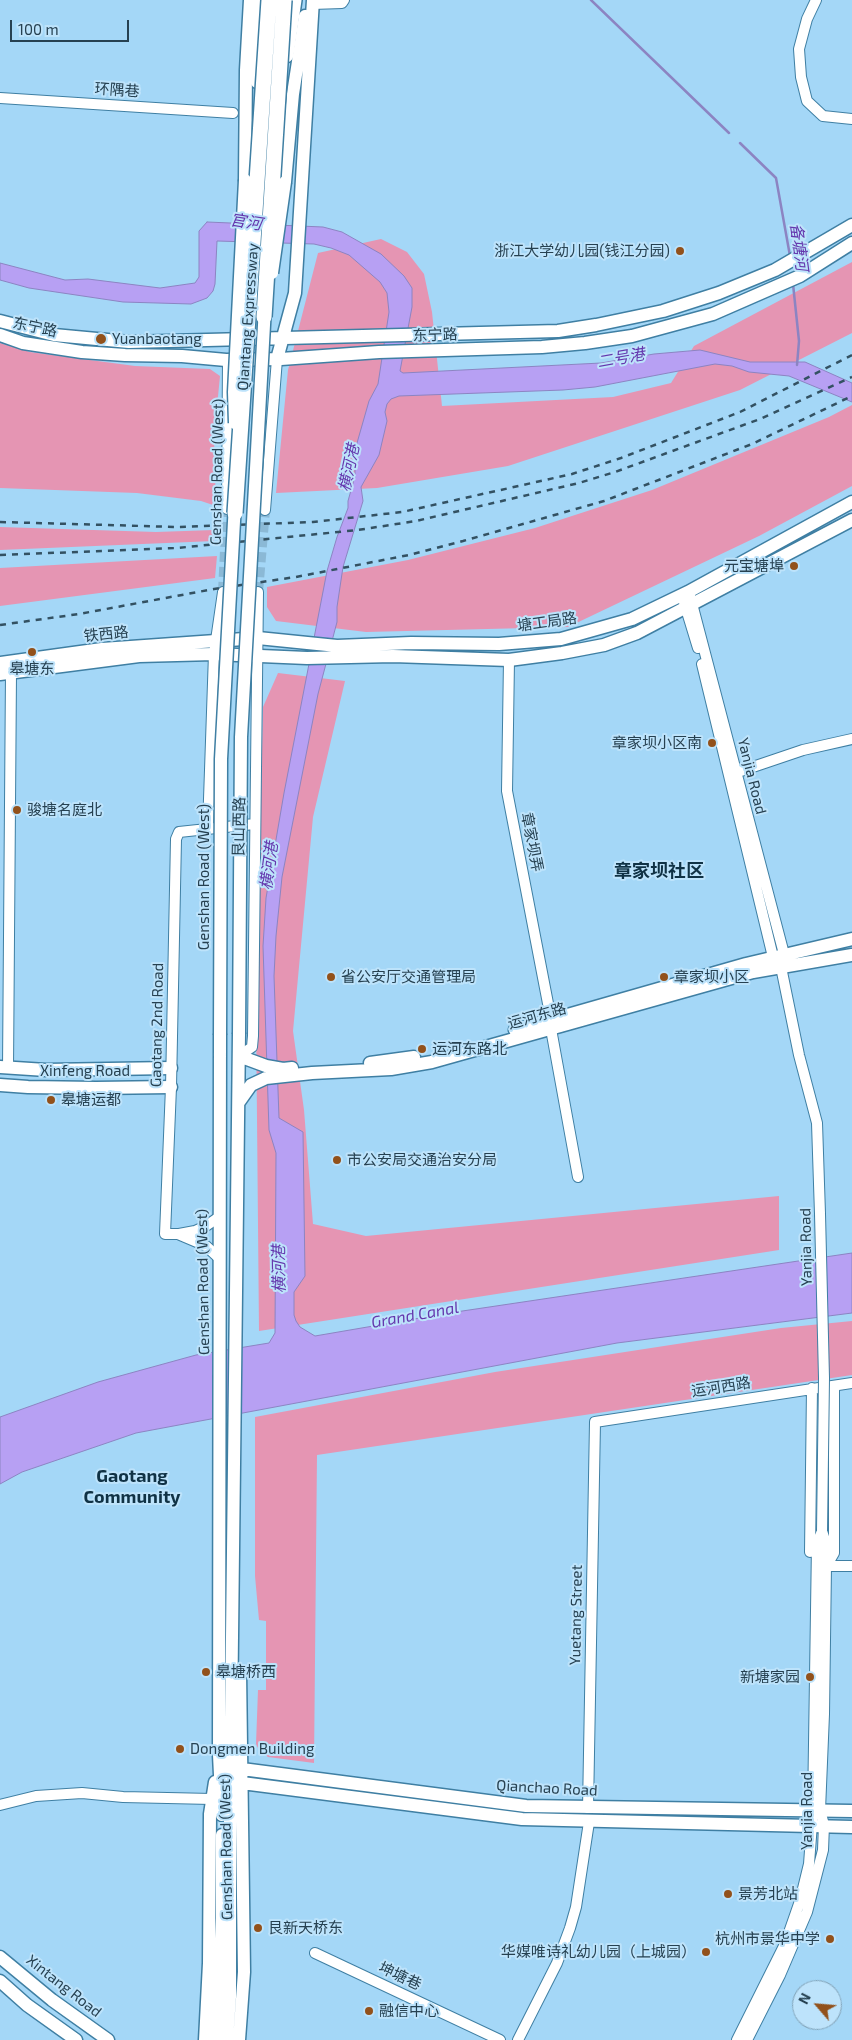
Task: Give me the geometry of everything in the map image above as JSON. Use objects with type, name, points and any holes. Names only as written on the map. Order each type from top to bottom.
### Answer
[{"type":"highway","points":[[258,167],[257,46],[260,0]]},
{"type":"highway","name":"Qiantang Expressway","points":[[231,511],[269,0]]},
{"type":"highway","name":"Qiantang Expressway","points":[[264,317],[284,0]]},
{"type":"highway","points":[[278,113],[294,0]]},
{"type":"main road","name":"Genshan Road (West)","points":[[227,2040],[231,1978],[226,1809],[219,1755],[221,759],[234,392],[245,180],[246,70],[250,0]]},
{"type":"main road","name":"Genshan Road (West)","points":[[217,2040],[234,1565],[241,737],[264,317],[276,253],[293,94],[311,1]]},
{"type":"main road","points":[[277,359],[295,293],[311,1]]},
{"type":"main road","name":"东宁路","points":[[0,321],[54,335],[129,342],[558,331],[663,311],[719,293],[775,270],[852,225]]},
{"type":"main road","name":"东宁路","points":[[0,336],[23,343],[82,352],[228,360],[277,359],[379,352],[542,347],[585,343],[632,336],[713,314],[800,276],[852,243]]},
{"type":"main road","points":[[228,360],[230,340]]},
{"type":"main road","name":"塘工局路","points":[[214,654],[307,658],[336,652],[411,642],[500,644],[561,639],[632,619],[685,593],[852,502]]},
{"type":"main road","name":"塘工局路","points":[[215,641],[258,638],[310,644],[336,652],[393,656],[509,660],[562,653],[604,645],[637,633],[852,520]]},
{"type":"main road","name":"铁西路","points":[[0,663],[102,649],[215,641]]},
{"type":"main road","name":"铁西路","points":[[5,673],[138,656],[214,654]]},
{"type":"main road","name":"运河东路","points":[[239,1056],[266,1072],[282,1072],[422,1056],[550,1024],[852,939]]},
{"type":"main road","name":"运河东路","points":[[779,959],[852,955]]},
{"type":"main road","name":"Xinfeng Road","points":[[4,1067],[46,1070],[171,1068]]},
{"type":"main road","points":[[111,1069],[111,1088]]},
{"type":"main road","points":[[238,1104],[250,1085],[266,1072]]},
{"type":"main road","name":"Xinfeng Road","points":[[0,1085],[111,1088],[171,1087]]},
{"type":"main road","name":"Genshan Road (West)","points":[[234,1565],[239,1577],[242,1769],[244,1972],[239,2040]]},
{"type":"main road","name":"Genshan Road (West)","points":[[204,2037],[210,1963],[210,1814],[219,1755]]},
{"type":"main road","name":"Qianchao Road","points":[[242,1769],[514,1805],[588,1808],[852,1811]]},
{"type":"main road","name":"Qianchao Road","points":[[242,1782],[522,1819],[852,1827]]},
{"type":"main road","name":"Xintang Road","points":[[0,1957],[52,2000],[108,2040]]},
{"type":"main road","points":[[0,1981],[27,2005],[76,2040]]},
{"type":"street","points":[[311,1],[342,3],[344,0]]},
{"type":"street","points":[[816,0],[807,19],[800,50],[801,77],[807,101],[823,116],[852,119]]},
{"type":"street","name":"环隅巷","points":[[0,98],[233,112]]},
{"type":"street","points":[[265,510],[277,359]]},
{"type":"street","points":[[228,360],[231,511]]},
{"type":"street","name":"艮山西路","points":[[208,828],[214,654],[223,592]]},
{"type":"street","name":"艮山西路","points":[[239,1056],[252,1047],[253,1036],[258,592]]},
{"type":"street","name":"Yanjia Road","points":[[685,593],[735,773],[779,959],[799,1055],[817,1123],[824,1378],[822,1531],[826,1543],[826,1566],[824,1714],[816,1810],[811,1825],[808,1870],[796,1912],[774,1968],[737,2040]]},
{"type":"street","name":"Yanjia Road","points":[[689,606],[706,683],[779,959]]},
{"type":"street","name":"章家坝弄","points":[[509,660],[507,791],[578,1177]]},
{"type":"street","points":[[4,1067],[5,673]]},
{"type":"street","points":[[735,773],[803,750],[852,739]]},
{"type":"street","points":[[208,828],[254,824]]},
{"type":"street","name":"Gaotang 2nd Road","points":[[179,1234],[165,1234],[171,1087],[176,840],[179,832],[208,828]]},
{"type":"street","points":[[179,1234],[206,1226],[219,1217]]},
{"type":"street","points":[[179,1234],[206,1246],[219,1258]]},
{"type":"street","name":"运河西路","points":[[595,1422],[852,1383]]},
{"type":"street","name":"Yanjia Road","points":[[826,1566],[834,1553],[834,1386]]},
{"type":"street","name":"Yanjia Road","points":[[812,1388],[810,1570],[816,1583]]},
{"type":"street","name":"Yuetang Street","points":[[588,1808],[595,1422]]},
{"type":"street","name":"Yanjia Road","points":[[747,2040],[780,1975],[808,1912],[820,1869],[824,1826],[816,1810],[816,1583],[817,1544],[822,1531]]},
{"type":"street","points":[[826,1566],[852,1566]]},
{"type":"street","points":[[0,1805],[36,1796],[82,1793],[123,1797],[212,1799]]},
{"type":"street","points":[[518,2040],[557,1963],[570,1928],[576,1907],[589,1822]]},
{"type":"street","name":"坤塘巷","points":[[314,1953],[500,2040]]},
{"type":"shaded area","points":[[381,239],[407,252],[424,274],[432,312],[442,406],[613,397],[671,383],[694,346],[852,262],[852,333],[740,390],[508,466],[377,488],[276,493],[288,370],[318,253]]},
{"type":"shaded area","points":[[0,343],[30,352],[135,366],[210,369],[220,376],[214,437],[216,506],[201,501],[137,493],[0,488]]},
{"type":"shaded area","points":[[852,405],[852,486],[759,536],[568,627],[366,632],[276,621],[267,607],[267,587],[408,560],[535,528],[652,490],[829,417]]},
{"type":"shaded area","points":[[0,527],[156,532],[214,530],[214,541],[0,550]]},
{"type":"shaded area","points":[[217,556],[215,578],[0,606],[0,568]]},
{"type":"shaded area","points":[[278,673],[345,681],[313,817],[293,1031],[304,1110],[313,1224],[366,1236],[779,1196],[779,1250],[259,1331],[256,1012],[263,707]]},
{"type":"shaded area","points":[[852,1321],[852,1375],[317,1455],[314,1763],[268,1757],[259,1750],[256,1744],[258,1690],[266,1690],[266,1621],[259,1620],[255,1576],[255,1417],[495,1372],[781,1328]]},
{"type":"water","name":"横河港","points":[[207,222],[323,227],[342,232],[381,254],[404,276],[412,288],[412,307],[400,371],[403,373],[601,363],[654,354],[700,350],[750,362],[805,362],[852,383],[852,402],[789,376],[749,372],[732,366],[715,364],[595,387],[563,390],[399,396],[391,399],[387,404],[385,412],[387,421],[379,455],[361,487],[363,501],[343,567],[337,607],[337,622],[318,694],[282,877],[276,936],[274,976],[279,1118],[303,1132],[305,1276],[294,1292],[294,1315],[296,1321],[300,1327],[315,1336],[449,1313],[852,1253],[852,1313],[617,1343],[136,1433],[22,1472],[0,1484],[0,1417],[98,1382],[196,1355],[269,1343],[275,1333],[276,1153],[269,1130],[263,946],[266,898],[284,793],[327,571],[348,508],[355,476],[355,450],[369,401],[378,384],[389,312],[387,293],[380,282],[349,255],[314,244],[217,241],[213,291],[207,298],[191,304],[123,302],[29,288],[0,280],[0,263],[65,280],[88,279],[160,288],[195,283],[199,277],[199,231]]},
{"type":"waterway","name":"备塘河","points":[[591,0],[729,133]]},
{"type":"waterway","name":"备塘河","points":[[740,143],[776,178],[790,256]]},
{"type":"waterway","name":"备塘河","points":[[793,284],[799,341],[797,365]]},
{"type":"tunnel","points":[[223,592],[227,509]]},
{"type":"tunnel","points":[[258,592],[265,510]]},
{"type":"railway","points":[[0,522],[178,527],[313,522],[402,512],[572,474],[621,458],[740,412],[852,355]]},
{"type":"railway","points":[[0,555],[177,548],[358,530],[416,521],[579,483],[615,472],[760,419],[852,377]]},
{"type":"railway","points":[[0,625],[79,614],[214,589],[296,577],[409,555],[463,541],[604,501],[752,444],[852,396]]},
{"type":"place","name":"浙江大学幼儿园(钱江分园)","points":[[680,251]]},
{"type":"place","name":"Yuanbaotang","points":[[101,339]]},
{"type":"place","name":"元宝塘埠","points":[[794,566]]},
{"type":"place","name":"皋塘东","points":[[32,652]]},
{"type":"place","name":"章家坝小区南","points":[[712,743]]},
{"type":"place","name":"骏塘名庭北","points":[[17,810]]},
{"type":"place","name":"省公安厅交通管理局","points":[[331,977]]},
{"type":"place","name":"章家坝小区","points":[[664,977]]},
{"type":"place","name":"运河东路北","points":[[422,1049]]},
{"type":"place","name":"皋塘运都","points":[[51,1100]]},
{"type":"place","name":"市公安局交通治安分局","points":[[337,1160]]},
{"type":"place","name":"皋塘桥西","points":[[206,1672]]},
{"type":"place","name":"新塘家园","points":[[810,1677]]},
{"type":"place","name":"Dongmen Building","points":[[180,1749]]},
{"type":"place","name":"景芳北站","points":[[728,1894]]},
{"type":"place","name":"艮新天桥东","points":[[258,1928]]},
{"type":"place","name":"杭州市景华中学","points":[[830,1939]]},
{"type":"place","name":"华媒唯诗礼幼儿园（上城园）","points":[[706,1952]]},
{"type":"place","name":"融信中心","points":[[369,2011]]},
{"type":"district","name":"章家坝社区","points":[[659,871]]},
{"type":"district","name":"Gaotang Community","points":[[132,1486]]},
{"type":"water label","name":"官河","points":[[246,222]]},
{"type":"water label","name":"二号港","points":[[621,358]]},
{"type":"water label","name":"Grand Canal","points":[[415,1315]]}]
